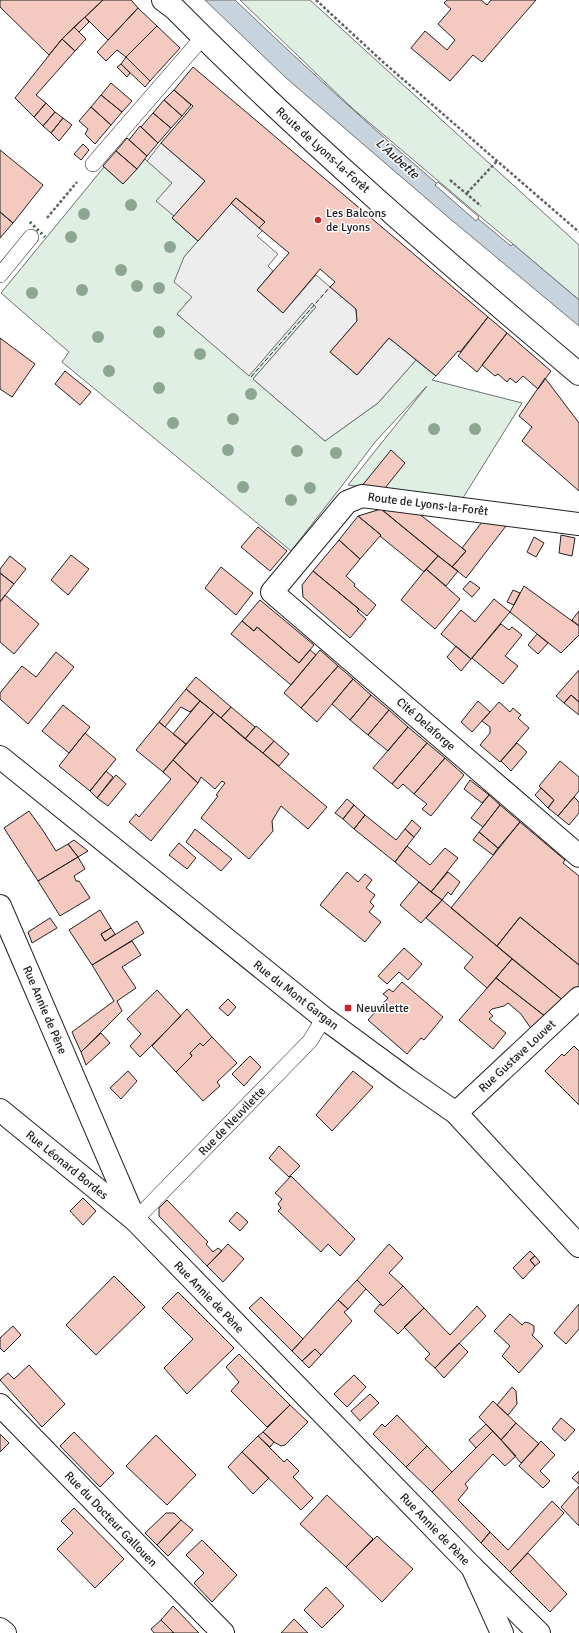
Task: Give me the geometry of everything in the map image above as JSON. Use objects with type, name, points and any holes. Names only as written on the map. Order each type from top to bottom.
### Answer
[{"type":"street","name":"Route de Lyons-la-Forêt","points":[[163,0],[175,9],[294,125],[579,374]]},
{"type":"street","name":"Route de Lyons-la-Forêt","points":[[272,592],[347,502],[362,496],[579,524]]},
{"type":"street","name":"Cité Delaforge","points":[[272,592],[579,856]]},
{"type":"street","name":"Rue du Mont Gargan","points":[[0,757],[324,1018],[456,1114],[579,1246]]},
{"type":"street","name":"Rue Annie de Pène","points":[[0,906],[134,1220],[472,1567],[502,1633]]},
{"type":"street","name":"Rue Gustave Louvet","points":[[456,1114],[579,998]]},
{"type":"street","name":"Rue Léonard Bordes","points":[[0,1110],[134,1220]]},
{"type":"street","name":"Rue du Docteur Gallouen","points":[[0,1405],[222,1633]]},
{"type":"street","points":[[472,1567],[540,1633]]},
{"type":"street","points":[[0,1629],[5,1633]]},
{"type":"lane","points":[[93,164],[203,37]]},
{"type":"lane","points":[[0,275],[31,237]]},
{"type":"lane","name":"Rue de Neuvilette","points":[[134,1220],[310,1041],[324,1018]]},
{"type":"path","points":[[316,0],[383,62],[579,232]]},
{"type":"path","points":[[467,193],[497,161]]},
{"type":"path","points":[[45,220],[93,164]]},
{"type":"path","points":[[450,180],[481,206]]},
{"type":"green space","points":[[240,0],[310,0],[579,245],[579,300],[352,108]]},
{"type":"green space","points":[[145,159],[172,183],[157,201],[174,216],[172,218],[198,241],[184,257],[192,297],[177,314],[249,375],[312,303],[316,307],[253,379],[325,441],[378,403],[416,360],[436,376],[432,380],[522,403],[461,501],[348,485],[427,386],[375,442],[291,551],[62,362],[69,352],[1,293],[104,167],[123,184]]},
{"type":"shaded area","points":[[161,143],[205,181],[174,216],[156,201],[172,183],[147,161]]},
{"type":"shaded area","points":[[231,203],[263,230],[257,236],[278,254],[268,266],[273,271],[257,290],[283,313],[316,275],[356,309],[357,321],[330,352],[357,375],[389,338],[416,360],[378,403],[325,441],[253,379],[316,307],[312,303],[249,376],[177,314],[192,297],[174,282],[184,257]]},
{"type":"water","name":"L'Aubette","points":[[205,0],[235,0],[336,95],[405,156],[511,246],[513,244],[579,300],[579,326],[448,217],[285,77]]},
{"type":"pier","points":[[438,182],[479,217],[476,221],[435,185]]},
{"type":"building","points":[[0,0],[103,0],[62,39],[49,55],[0,7]]},
{"type":"building","points":[[103,0],[131,0],[138,8],[108,40],[85,17]]},
{"type":"building","points":[[447,0],[481,0],[487,5],[491,0],[536,0],[482,62],[473,55],[450,81],[411,48],[425,31],[447,50],[455,40],[438,24],[451,9],[444,3]]},
{"type":"building","points":[[138,8],[157,26],[126,57],[117,50],[106,61],[97,52]]},
{"type":"building","points":[[85,17],[89,22],[79,32],[74,27]]},
{"type":"building","points":[[157,26],[180,48],[150,81],[126,57]]},
{"type":"building","points":[[74,27],[86,39],[75,51],[62,39]]},
{"type":"building","points":[[62,39],[75,51],[36,95],[46,103],[34,117],[15,98]]},
{"type":"building","points":[[126,57],[150,81],[145,87],[121,64]]},
{"type":"building","points":[[121,64],[130,73],[127,77],[117,67]]},
{"type":"building","name":"Les Balcons de Lyons","points":[[193,67],[488,317],[460,352],[458,351],[436,376],[389,338],[357,375],[330,352],[357,321],[356,309],[330,287],[335,282],[320,269],[283,313],[257,290],[289,253],[259,228],[265,222],[236,198],[198,241],[172,218],[205,181],[161,143],[193,106],[174,90]]},
{"type":"building","points":[[111,83],[132,101],[122,112],[101,95]]},
{"type":"building","points":[[174,90],[191,105],[182,116],[164,100]]},
{"type":"building","points":[[101,95],[122,112],[111,125],[91,107]]},
{"type":"building","points":[[164,100],[182,116],[171,128],[153,113]]},
{"type":"building","points":[[46,103],[55,112],[43,126],[34,117]]},
{"type":"building","points":[[91,107],[111,125],[95,144],[85,134],[88,129],[79,121]]},
{"type":"building","points":[[55,112],[63,118],[51,133],[43,126]]},
{"type":"building","points":[[153,113],[171,128],[158,143],[141,127]]},
{"type":"building","points":[[63,118],[72,125],[59,141],[51,133]]},
{"type":"building","points":[[140,126],[158,143],[147,156],[129,140]]},
{"type":"building","points":[[127,138],[147,156],[137,169],[116,151]]},
{"type":"building","points":[[83,144],[89,150],[81,160],[74,154]]},
{"type":"building","points":[[0,150],[43,185],[13,223],[0,212]]},
{"type":"building","points":[[116,151],[137,169],[123,184],[103,166]]},
{"type":"building","points":[[236,198],[265,222],[259,228],[231,203]]},
{"type":"building","points":[[0,212],[13,223],[0,238]]},
{"type":"building","points":[[488,317],[507,333],[477,372],[458,356]]},
{"type":"building","points":[[507,333],[551,371],[538,389],[523,376],[516,383],[510,378],[507,382],[498,374],[495,376],[482,365]]},
{"type":"building","points":[[0,338],[35,364],[12,397],[0,389]]},
{"type":"building","points":[[65,371],[91,392],[80,405],[55,384]]},
{"type":"building","points":[[545,378],[579,423],[579,491],[522,441],[532,427],[519,416]]},
{"type":"building","points":[[391,450],[405,463],[385,488],[361,487]]},
{"type":"building","points":[[381,509],[418,513],[466,551],[452,567]]},
{"type":"building","points":[[381,509],[438,556],[424,572],[358,516]]},
{"type":"building","points":[[358,516],[381,535],[360,559],[339,540]]},
{"type":"building","points":[[482,522],[506,526],[466,578],[452,567],[466,551],[462,548]]},
{"type":"building","points":[[258,527],[287,551],[270,571],[241,547]]},
{"type":"building","points":[[561,535],[575,538],[572,556],[559,553]]},
{"type":"building","points":[[534,537],[544,543],[536,557],[527,552]]},
{"type":"building","points":[[339,540],[360,559],[346,576],[355,584],[354,586],[376,605],[367,616],[313,571]]},
{"type":"building","points":[[71,555],[89,569],[68,595],[51,580]]},
{"type":"building","points":[[10,556],[26,569],[14,584],[0,573],[0,569]]},
{"type":"building","points":[[438,556],[458,571],[446,586],[426,569]]},
{"type":"building","points":[[221,567],[253,593],[236,615],[205,588]]},
{"type":"building","points":[[426,569],[460,599],[435,629],[401,600]]},
{"type":"building","points":[[313,571],[359,609],[357,611],[366,619],[350,638],[303,597],[302,585]]},
{"type":"building","points":[[0,573],[14,584],[0,602]]},
{"type":"building","points":[[470,581],[480,588],[472,597],[463,589]]},
{"type":"building","points":[[524,586],[579,626],[579,635],[561,653],[510,612]]},
{"type":"building","points":[[513,590],[520,593],[514,605],[507,602]]},
{"type":"building","points":[[5,595],[39,624],[14,654],[0,642],[0,602]]},
{"type":"building","points":[[494,599],[510,612],[471,659],[441,634],[461,610],[475,622]]},
{"type":"building","points":[[260,600],[314,645],[299,663],[257,627],[254,631],[242,621]]},
{"type":"building","points":[[579,611],[579,626],[572,620]]},
{"type":"building","points":[[242,621],[254,631],[257,627],[299,663],[310,650],[316,655],[291,685],[231,634]]},
{"type":"building","points":[[501,624],[509,630],[512,627],[522,635],[505,656],[518,666],[503,684],[472,658]]},
{"type":"building","points":[[537,634],[548,643],[538,654],[528,645]]},
{"type":"building","points":[[456,646],[471,659],[461,671],[447,657]]},
{"type":"building","points":[[320,650],[338,666],[301,708],[284,693]]},
{"type":"building","points":[[56,652],[74,667],[28,724],[0,699],[0,693],[22,666],[36,677]]},
{"type":"building","points":[[338,666],[353,679],[317,722],[301,708]]},
{"type":"building","points":[[579,670],[579,702],[571,695],[564,703],[556,696]]},
{"type":"building","points":[[196,677],[231,707],[221,718],[186,689]]},
{"type":"building","points":[[353,679],[371,695],[350,720],[332,704]]},
{"type":"building","points":[[186,689],[200,701],[190,712],[181,707],[165,727],[159,722]]},
{"type":"building","points":[[371,695],[389,710],[368,735],[350,720]]},
{"type":"building","points":[[571,695],[579,702],[579,715],[564,703]]},
{"type":"building","points":[[200,701],[214,712],[186,744],[173,734]]},
{"type":"building","points":[[478,701],[490,712],[472,732],[461,722]]},
{"type":"building","points":[[499,702],[510,712],[513,708],[521,715],[518,718],[529,728],[500,762],[480,745],[490,733],[490,727],[482,721]]},
{"type":"building","points":[[63,705],[90,727],[69,753],[42,731]]},
{"type":"building","points":[[231,707],[255,727],[245,739],[221,718]]},
{"type":"building","points":[[389,710],[408,727],[388,751],[368,735]]},
{"type":"building","points":[[214,712],[327,807],[308,829],[281,806],[272,821],[273,831],[249,859],[201,818],[218,796],[216,795],[225,783],[222,781],[215,789],[201,777],[198,783],[173,760]]},
{"type":"building","points":[[159,722],[186,744],[163,772],[136,750]]},
{"type":"building","points":[[256,726],[274,741],[263,753],[245,739]]},
{"type":"building","points":[[408,727],[427,743],[392,784],[373,768]]},
{"type":"building","points":[[85,733],[116,759],[90,791],[59,766]]},
{"type":"building","points":[[274,741],[289,754],[279,766],[263,753]]},
{"type":"building","points":[[427,743],[445,758],[414,794],[403,784],[398,789],[392,784]]},
{"type":"building","points":[[517,743],[527,752],[511,771],[501,761]]},
{"type":"building","points":[[445,758],[464,775],[431,816],[422,809],[427,804],[414,794]]},
{"type":"building","points":[[173,760],[198,783],[151,841],[129,822],[136,814],[139,817],[171,779],[163,772]]},
{"type":"building","points":[[560,761],[579,777],[579,791],[558,816],[548,808],[554,800],[539,786]]},
{"type":"building","points":[[106,771],[113,777],[97,798],[90,791]]},
{"type":"building","points":[[116,775],[126,784],[108,806],[97,798]]},
{"type":"building","points":[[470,780],[489,795],[482,803],[464,789]]},
{"type":"building","points":[[541,788],[554,800],[548,808],[535,795]]},
{"type":"building","points":[[489,795],[500,805],[483,827],[471,818]]},
{"type":"building","points":[[574,797],[579,802],[579,813],[569,825],[558,816]]},
{"type":"building","points":[[347,799],[354,805],[343,819],[335,813]]},
{"type":"building","points":[[354,805],[365,815],[354,829],[343,819]]},
{"type":"building","points":[[500,805],[520,822],[498,848],[479,832]]},
{"type":"building","points":[[29,811],[56,851],[68,844],[78,857],[38,881],[4,828]]},
{"type":"building","points":[[365,815],[396,840],[405,829],[414,837],[395,862],[354,829]]},
{"type":"building","points":[[412,820],[421,828],[414,837],[405,829]]},
{"type":"building","points":[[520,822],[565,860],[563,863],[579,876],[579,965],[520,917],[497,946],[451,908]]},
{"type":"building","points":[[195,829],[232,859],[221,871],[186,842]]},
{"type":"building","points":[[479,832],[498,848],[493,855],[473,840]]},
{"type":"building","points":[[74,840],[88,851],[78,857],[68,844]]},
{"type":"building","points":[[179,843],[196,858],[187,869],[169,855]]},
{"type":"building","points":[[407,846],[430,865],[445,848],[458,858],[431,892],[395,862]]},
{"type":"building","points":[[78,857],[85,869],[74,876],[76,881],[79,881],[90,898],[60,916],[38,881]]},
{"type":"building","points":[[347,872],[358,882],[365,874],[372,880],[366,888],[375,895],[370,902],[374,906],[369,912],[381,922],[365,942],[320,905]]},
{"type":"building","points":[[448,872],[460,882],[451,895],[448,892],[442,900],[431,892]]},
{"type":"building","points":[[419,882],[442,900],[421,923],[400,905]]},
{"type":"building","points":[[442,900],[512,959],[487,988],[464,968],[473,957],[426,918]]},
{"type":"building","points":[[100,910],[111,928],[101,934],[105,941],[137,921],[144,933],[92,965],[69,930]]},
{"type":"building","points":[[520,917],[579,965],[579,989],[565,1002],[497,946]]},
{"type":"building","points":[[50,918],[57,928],[32,943],[28,932]]},
{"type":"building","points":[[111,928],[115,934],[105,941],[101,934]]},
{"type":"building","points":[[132,941],[141,955],[122,967],[136,988],[117,1001],[122,1011],[81,1052],[72,1032],[114,1001],[92,965]]},
{"type":"building","points":[[404,948],[422,964],[408,980],[399,972],[387,984],[378,976]]},
{"type":"building","points":[[512,959],[565,1002],[546,1017],[496,978]]},
{"type":"building","points":[[496,978],[546,1017],[532,1030],[521,1014],[508,1003],[504,1006],[492,1009],[489,1012],[493,1016],[489,1019],[506,1033],[493,1049],[459,1020]]},
{"type":"building","points":[[402,982],[443,1017],[424,1040],[421,1038],[407,1054],[368,1020],[388,998],[383,994],[389,989],[393,992]]},
{"type":"building","points":[[157,990],[181,1016],[140,1057],[130,1046],[141,1034],[127,1019]]},
{"type":"building","points":[[228,999],[236,1007],[228,1016],[219,1008]]},
{"type":"building","points":[[187,1009],[212,1037],[203,1046],[200,1043],[190,1053],[192,1056],[176,1072],[152,1046]]},
{"type":"building","points":[[101,1033],[110,1043],[86,1065],[81,1052]]},
{"type":"building","points":[[212,1037],[237,1063],[217,1082],[220,1086],[203,1101],[176,1072],[192,1056],[190,1053],[200,1043],[203,1046]]},
{"type":"building","points":[[574,1046],[579,1051],[579,1105],[545,1071],[562,1054],[564,1056]]},
{"type":"building","points":[[250,1056],[261,1067],[244,1086],[232,1074]]},
{"type":"building","points":[[128,1071],[137,1081],[121,1099],[110,1088]]},
{"type":"building","points":[[353,1071],[373,1087],[332,1131],[316,1115]]},
{"type":"building","points":[[279,1146],[300,1166],[289,1177],[269,1158]]},
{"type":"building","points":[[291,1176],[355,1239],[340,1256],[328,1244],[321,1252],[278,1211],[281,1208],[278,1204],[282,1199],[275,1193]]},
{"type":"building","points":[[83,1198],[96,1211],[83,1225],[70,1211]]},
{"type":"building","points":[[167,1200],[208,1242],[206,1244],[213,1252],[218,1248],[222,1251],[207,1266],[159,1216],[159,1208]]},
{"type":"building","points":[[237,1212],[248,1222],[240,1231],[229,1221]]},
{"type":"building","points":[[228,1244],[244,1259],[223,1282],[207,1266]]},
{"type":"building","points":[[389,1244],[403,1258],[389,1273],[403,1286],[383,1306],[357,1280]]},
{"type":"building","points":[[530,1251],[535,1256],[530,1260],[535,1266],[523,1279],[513,1268]]},
{"type":"building","points":[[535,1256],[540,1262],[535,1266],[530,1260]]},
{"type":"building","points":[[114,1276],[145,1307],[96,1355],[66,1325]]},
{"type":"building","points":[[357,1280],[366,1289],[348,1309],[338,1300]]},
{"type":"building","points":[[403,1286],[424,1308],[398,1334],[374,1311],[380,1304],[383,1306]]},
{"type":"building","points":[[178,1292],[234,1348],[187,1394],[164,1368],[193,1339],[162,1308]]},
{"type":"building","points":[[261,1297],[303,1339],[292,1351],[249,1308]]},
{"type":"building","points":[[338,1300],[348,1309],[344,1312],[352,1321],[321,1355],[315,1349],[302,1361],[292,1351]]},
{"type":"building","points":[[579,1304],[579,1329],[566,1344],[554,1333]]},
{"type":"building","points":[[477,1306],[486,1316],[435,1368],[425,1359],[430,1354],[404,1327],[424,1308],[450,1335]]},
{"type":"building","points":[[510,1314],[522,1325],[525,1322],[534,1326],[534,1332],[532,1335],[543,1346],[519,1373],[502,1356],[510,1346],[494,1331]]},
{"type":"building","points":[[13,1326],[21,1335],[4,1352],[0,1348],[0,1338]]},
{"type":"building","points":[[459,1343],[468,1352],[444,1378],[435,1368]]},
{"type":"building","points":[[315,1349],[321,1355],[309,1368],[302,1361]]},
{"type":"building","points":[[239,1354],[290,1405],[267,1427],[231,1391],[239,1382],[226,1367]]},
{"type":"building","points":[[29,1365],[65,1404],[42,1427],[0,1380],[8,1373],[14,1379]]},
{"type":"building","points":[[354,1375],[366,1387],[347,1407],[334,1394]]},
{"type":"building","points":[[512,1387],[516,1391],[517,1404],[508,1415],[497,1405]]},
{"type":"building","points":[[370,1394],[379,1403],[360,1421],[351,1411]]},
{"type":"building","points":[[493,1401],[516,1423],[501,1440],[479,1417]]},
{"type":"building","points":[[290,1405],[308,1422],[285,1445],[281,1446],[263,1432]]},
{"type":"building","points":[[397,1415],[427,1446],[406,1467],[373,1434],[382,1424],[385,1427]]},
{"type":"building","points":[[561,1418],[575,1430],[565,1441],[552,1429]]},
{"type":"building","points":[[516,1423],[539,1444],[521,1463],[501,1440]]},
{"type":"building","points":[[486,1424],[493,1431],[476,1448],[469,1440]]},
{"type":"building","points":[[493,1431],[516,1456],[505,1466],[493,1454],[465,1484],[468,1488],[458,1500],[490,1532],[481,1543],[432,1492]]},
{"type":"building","points":[[74,1432],[114,1473],[100,1487],[60,1446]]},
{"type":"building","points":[[263,1432],[274,1442],[270,1447],[258,1436]]},
{"type":"building","points":[[0,1434],[9,1443],[0,1452]]},
{"type":"building","points":[[156,1435],[196,1475],[167,1505],[126,1466]]},
{"type":"building","points":[[258,1436],[284,1462],[287,1459],[299,1471],[293,1477],[313,1498],[301,1510],[242,1452]]},
{"type":"building","points":[[541,1441],[555,1455],[540,1471],[550,1481],[543,1488],[519,1466]]},
{"type":"building","points":[[427,1446],[452,1472],[432,1492],[406,1467]]},
{"type":"building","points":[[242,1452],[269,1478],[253,1494],[228,1467]]},
{"type":"building","points":[[579,1471],[579,1484],[572,1478]]},
{"type":"building","points":[[579,1486],[579,1526],[561,1507]]},
{"type":"building","points":[[327,1495],[373,1539],[346,1567],[300,1524]]},
{"type":"building","points":[[552,1501],[564,1513],[510,1572],[481,1543],[490,1532],[508,1550]]},
{"type":"building","points":[[74,1508],[124,1559],[95,1588],[57,1549],[73,1533],[61,1521]]},
{"type":"building","points":[[166,1513],[174,1513],[181,1520],[157,1545],[145,1533]]},
{"type":"building","points":[[181,1520],[193,1530],[168,1556],[157,1545]]},
{"type":"building","points":[[377,1536],[413,1569],[382,1602],[346,1567]]},
{"type":"building","points":[[202,1540],[237,1575],[212,1602],[194,1583],[204,1573],[186,1555]]},
{"type":"building","points":[[528,1553],[567,1594],[550,1612],[510,1572]]},
{"type":"building","points":[[326,1587],[344,1606],[322,1628],[304,1610]]},
{"type":"building","points":[[173,1606],[199,1633],[174,1633],[161,1620]]},
{"type":"building","points":[[294,1619],[308,1633],[281,1633]]},
{"type":"building","points":[[161,1620],[173,1632],[172,1633],[154,1633],[151,1629]]},
{"type":"hedge","points":[[30,222],[45,237]]},
{"type":"fence","points":[[251,377],[330,287]]},
{"type":"place","name":"Les Balcons de Lyons","points":[[318,220]]},
{"type":"place","name":"Neuvilette","points":[[348,1008]]}]
